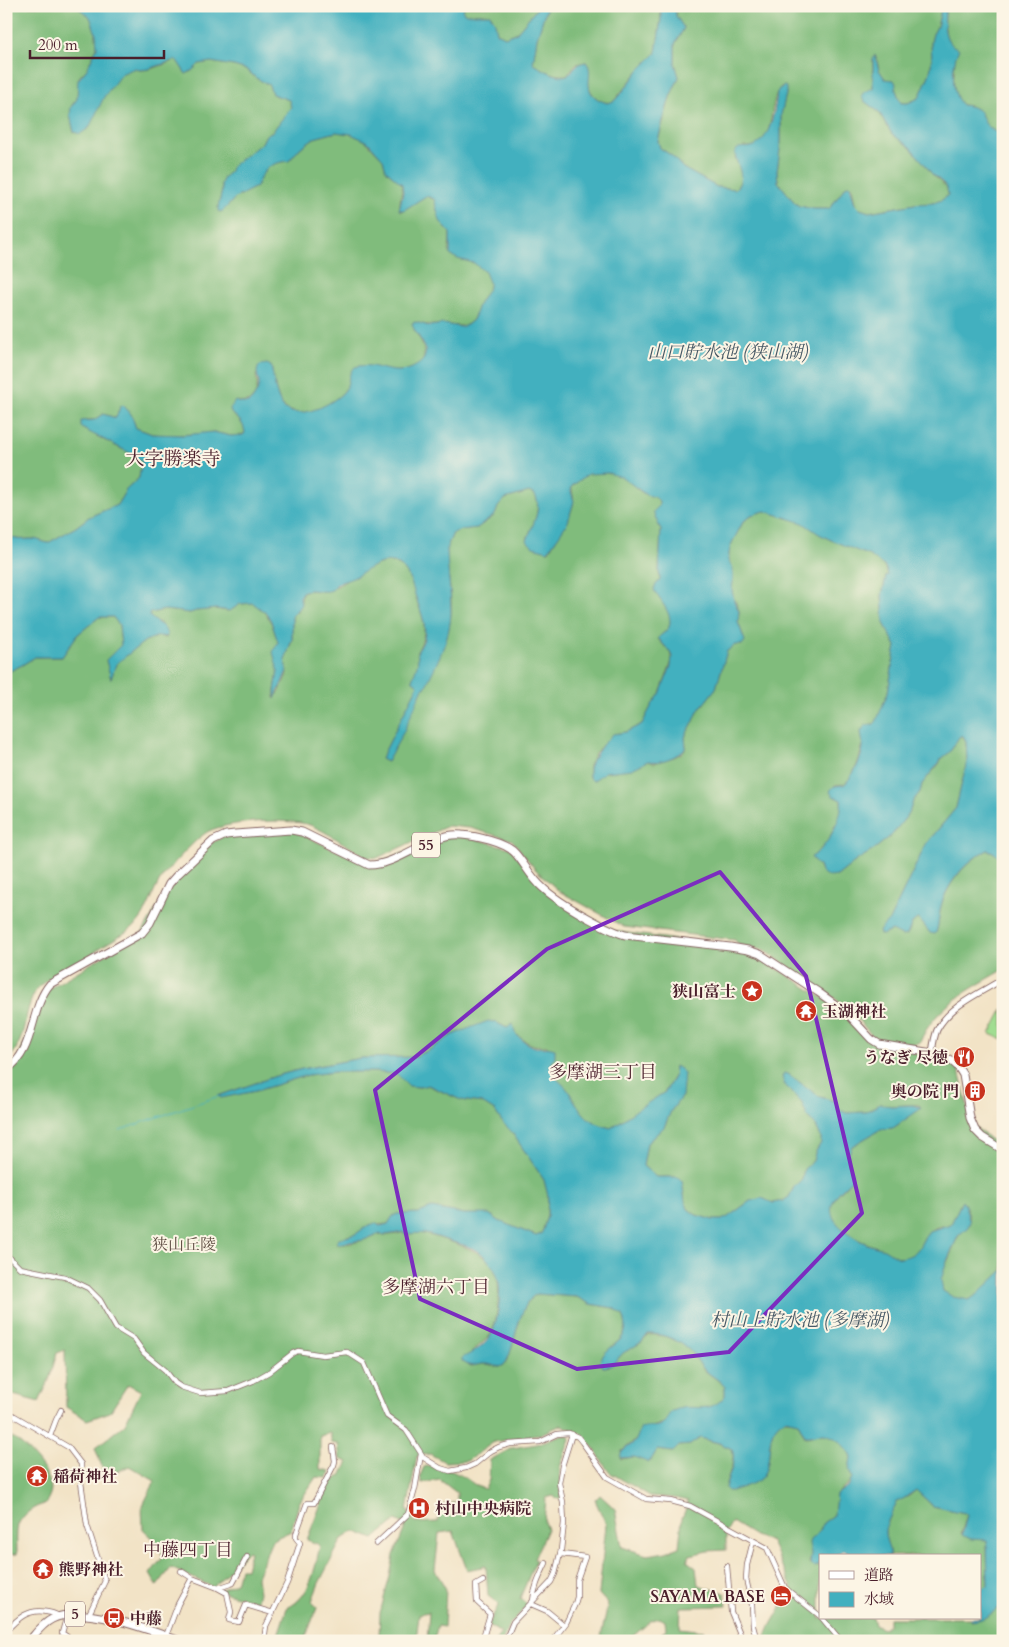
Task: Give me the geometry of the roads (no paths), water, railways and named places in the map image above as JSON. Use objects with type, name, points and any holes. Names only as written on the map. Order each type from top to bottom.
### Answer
[{"type":"main road","name":"55","points":[[6,1070],[17,1061],[26,1047],[41,997],[50,984],[142,932],[150,923],[173,880],[208,844],[226,835],[291,830],[308,834],[369,865],[377,865],[391,861],[449,835],[456,834],[497,843],[515,852],[536,881],[552,896],[614,931],[626,935],[722,946],[760,954],[847,1013],[870,1039],[879,1044],[949,1059],[958,1067],[963,1075],[972,1124],[982,1137],[1003,1150]]},
{"type":"main road","name":"5","points":[[30,1641],[45,1624],[58,1616],[67,1615],[88,1616],[130,1623],[180,1641]]},
{"type":"street","points":[[932,1054],[936,1032],[945,1020],[966,1001],[1003,980]]},
{"type":"street","points":[[6,1254],[17,1266],[65,1277],[88,1288],[100,1300],[116,1328],[134,1339],[144,1353],[165,1370],[178,1386],[188,1390],[206,1393],[228,1391],[269,1372],[298,1351],[323,1355],[344,1352],[354,1355],[365,1366],[386,1414],[406,1430],[427,1461],[440,1468],[450,1471],[456,1470],[475,1464],[499,1447],[510,1444],[540,1442],[560,1433],[572,1434],[590,1451],[607,1477],[646,1499],[690,1506],[767,1548],[783,1585],[819,1615]]},
{"type":"street","points":[[50,1436],[62,1410]]},
{"type":"street","points":[[6,1411],[68,1447],[81,1464],[81,1482],[87,1525],[105,1581],[88,1616]]},
{"type":"street","points":[[505,1641],[514,1622],[551,1582],[561,1554],[564,1518],[559,1482],[572,1434]]},
{"type":"street","points":[[264,1641],[266,1626],[292,1572],[300,1543],[296,1538],[296,1534],[307,1503],[314,1503],[334,1465],[333,1448]]},
{"type":"street","points":[[376,1544],[408,1514],[421,1454]]},
{"type":"street","points":[[753,1541],[747,1564],[746,1579],[757,1641]]},
{"type":"street","points":[[552,1641],[576,1604],[577,1580],[585,1557],[561,1554]]},
{"type":"street","points":[[216,1588],[233,1583],[247,1557]]},
{"type":"street","points":[[532,1604],[533,1591],[546,1562]]},
{"type":"street","points":[[726,1566],[731,1612],[743,1641]]},
{"type":"street","points":[[182,1571],[192,1578],[227,1593],[231,1612],[229,1620],[239,1622],[246,1605],[273,1614]]},
{"type":"street","points":[[166,1636],[178,1604],[192,1578]]},
{"type":"street","points":[[483,1581],[476,1585],[477,1602],[490,1614],[484,1634],[489,1641]]},
{"type":"street","points":[[532,1604],[548,1611],[564,1625]]},
{"type":"street","points":[[6,1631],[14,1622],[30,1612],[44,1611],[58,1616]]},
{"type":"street","points":[[67,1615],[62,1633],[73,1641]]},
{"type":"street","points":[[824,1620],[841,1641]]},
{"type":"water","name":"山口貯水池 (狭山湖)","points":[[76,6],[464,6],[463,12],[466,14],[490,14],[495,22],[497,33],[505,37],[516,33],[539,6],[547,6],[537,38],[533,63],[549,72],[563,76],[570,73],[578,64],[586,62],[590,72],[589,83],[592,94],[607,103],[614,101],[620,95],[640,69],[656,53],[661,19],[658,6],[675,6],[676,16],[684,28],[675,44],[675,63],[679,77],[670,97],[662,124],[658,141],[660,148],[672,156],[683,168],[717,187],[735,189],[739,184],[741,175],[735,151],[739,148],[751,147],[763,139],[770,125],[777,93],[784,86],[786,87],[786,94],[781,115],[778,182],[799,206],[814,209],[829,209],[847,185],[850,185],[855,204],[860,209],[869,212],[915,204],[933,203],[942,200],[948,195],[947,188],[943,183],[932,174],[910,147],[892,134],[879,112],[864,101],[861,96],[864,92],[873,88],[873,60],[875,55],[879,70],[885,79],[894,80],[901,103],[908,103],[919,98],[930,73],[933,34],[937,27],[942,6],[946,6],[944,25],[946,37],[953,46],[959,49],[953,77],[958,100],[962,105],[970,106],[979,111],[987,125],[994,131],[1003,134],[1003,860],[988,850],[965,866],[953,881],[944,898],[935,934],[930,933],[919,919],[912,923],[907,935],[902,936],[892,931],[882,935],[879,931],[890,919],[926,844],[956,808],[967,761],[964,737],[962,735],[959,737],[950,752],[941,759],[922,784],[909,813],[892,835],[837,876],[829,877],[821,872],[819,866],[811,857],[817,853],[833,832],[841,807],[841,800],[833,796],[830,792],[831,789],[834,786],[845,784],[854,771],[861,757],[863,747],[861,731],[866,725],[876,722],[888,692],[896,646],[884,623],[882,596],[886,576],[888,575],[885,567],[870,556],[831,540],[803,523],[765,511],[751,515],[743,522],[730,548],[728,560],[733,569],[732,590],[734,601],[739,611],[738,622],[745,641],[742,645],[735,645],[727,651],[716,688],[698,711],[686,734],[686,747],[679,754],[668,759],[648,761],[632,769],[605,772],[593,781],[589,777],[589,768],[592,760],[613,734],[626,732],[642,724],[660,694],[671,666],[672,657],[658,638],[668,629],[670,622],[668,612],[654,590],[660,580],[661,530],[653,512],[659,506],[659,501],[655,497],[646,495],[622,477],[608,473],[588,474],[572,486],[571,491],[574,501],[568,522],[548,551],[533,547],[527,541],[536,518],[538,506],[535,495],[529,492],[505,499],[498,507],[495,515],[477,528],[453,533],[447,549],[451,611],[446,641],[425,688],[423,688],[403,733],[387,762],[381,759],[418,685],[412,680],[418,663],[417,652],[425,634],[423,619],[408,575],[396,563],[389,562],[375,565],[355,577],[337,584],[332,590],[309,590],[302,592],[300,596],[301,605],[292,616],[292,639],[285,660],[287,671],[275,699],[278,671],[273,652],[278,642],[267,614],[253,603],[240,604],[230,611],[216,609],[190,613],[165,610],[150,613],[151,618],[165,629],[167,637],[159,636],[145,641],[116,664],[111,679],[106,660],[121,645],[119,625],[113,617],[99,617],[77,635],[62,657],[35,657],[6,673],[6,532],[15,539],[34,539],[48,543],[89,517],[117,505],[126,490],[139,478],[142,461],[85,430],[81,427],[81,421],[94,420],[103,414],[116,418],[120,407],[123,405],[131,414],[136,428],[152,434],[184,435],[213,432],[231,436],[243,435],[245,433],[242,424],[231,413],[230,409],[235,401],[248,403],[253,398],[259,385],[257,372],[260,365],[267,364],[271,366],[276,393],[283,407],[297,413],[315,409],[333,401],[345,390],[352,369],[355,367],[373,366],[398,371],[412,368],[419,364],[424,358],[425,349],[412,323],[416,322],[429,326],[444,324],[461,327],[467,325],[473,320],[478,305],[489,287],[485,272],[474,263],[450,255],[450,233],[440,221],[434,199],[426,196],[404,210],[399,210],[403,192],[402,184],[386,170],[383,159],[368,142],[351,134],[336,132],[314,138],[300,148],[289,161],[277,163],[268,168],[256,187],[235,198],[223,211],[219,212],[221,184],[224,177],[229,173],[232,166],[262,143],[266,135],[273,131],[291,107],[289,100],[272,94],[269,85],[256,78],[247,70],[211,62],[199,64],[186,74],[175,60],[149,69],[140,70],[135,68],[121,74],[104,97],[89,128],[80,134],[74,132],[70,115],[71,107],[77,99],[78,80],[87,69],[97,47],[96,34],[90,17]]},
{"type":"water","name":"村山上貯水池 (多摩湖)","points":[[488,1021],[507,1028],[513,1024],[515,1033],[529,1045],[555,1049],[555,1056],[550,1067],[556,1078],[566,1088],[589,1119],[611,1128],[665,1092],[674,1077],[675,1066],[680,1069],[684,1073],[682,1096],[671,1111],[664,1127],[647,1143],[643,1166],[656,1177],[678,1177],[682,1181],[688,1209],[696,1215],[713,1220],[722,1220],[728,1217],[750,1201],[762,1198],[773,1203],[783,1201],[789,1197],[794,1187],[802,1179],[804,1169],[813,1161],[821,1143],[821,1137],[816,1126],[807,1116],[802,1103],[784,1084],[782,1077],[784,1073],[820,1097],[834,1101],[839,1110],[847,1113],[865,1112],[880,1104],[921,1107],[893,1128],[881,1129],[852,1146],[848,1157],[852,1180],[840,1191],[831,1209],[836,1221],[856,1239],[884,1249],[894,1256],[901,1258],[913,1254],[929,1231],[951,1224],[962,1201],[970,1222],[968,1227],[958,1236],[947,1261],[941,1280],[943,1291],[953,1297],[969,1300],[1003,1270],[1003,1601],[997,1609],[982,1619],[982,1588],[988,1586],[987,1540],[971,1539],[962,1535],[967,1515],[965,1513],[933,1506],[916,1490],[897,1501],[885,1529],[889,1554],[850,1554],[844,1550],[838,1554],[819,1554],[819,1565],[815,1567],[810,1565],[810,1540],[820,1531],[823,1523],[834,1515],[836,1495],[849,1485],[852,1478],[849,1470],[851,1457],[843,1445],[835,1438],[826,1434],[805,1436],[798,1422],[785,1419],[777,1425],[771,1439],[768,1464],[765,1472],[760,1479],[750,1485],[731,1491],[725,1488],[733,1464],[732,1449],[719,1443],[700,1438],[690,1445],[679,1446],[673,1452],[657,1450],[651,1460],[647,1462],[634,1457],[620,1458],[622,1452],[636,1440],[641,1428],[661,1425],[671,1412],[680,1408],[712,1406],[725,1396],[725,1387],[703,1368],[693,1354],[679,1342],[660,1335],[648,1334],[642,1342],[623,1353],[611,1366],[603,1367],[600,1362],[603,1356],[618,1342],[625,1332],[626,1324],[623,1315],[614,1308],[590,1304],[577,1297],[537,1294],[524,1308],[506,1362],[502,1366],[487,1364],[469,1365],[462,1361],[462,1358],[481,1347],[490,1337],[495,1326],[499,1304],[497,1277],[490,1263],[481,1254],[467,1246],[426,1234],[405,1235],[404,1232],[386,1235],[378,1234],[364,1240],[336,1244],[339,1239],[356,1234],[367,1226],[375,1223],[380,1226],[388,1224],[393,1216],[397,1214],[419,1213],[432,1208],[464,1214],[489,1214],[499,1221],[536,1236],[541,1234],[547,1216],[548,1196],[544,1180],[495,1111],[482,1103],[461,1100],[428,1085],[420,1087],[409,1086],[397,1074],[375,1072],[334,1072],[308,1075],[256,1091],[221,1098],[218,1096],[302,1069],[361,1058],[417,1057],[452,1035]]},
{"type":"waterway","points":[[120,1130],[219,1096]]},
{"type":"place","name":"狭山富士","points":[[752,991]]},
{"type":"place","name":"玉湖神社","points":[[806,1011]]},
{"type":"place","name":"うなぎ 尽徳","points":[[964,1057]]},
{"type":"place","name":"奥の院 門","points":[[975,1091]]},
{"type":"place","name":"稲荷神社","points":[[37,1476]]},
{"type":"place","name":"村山中央病院","points":[[419,1508]]},
{"type":"place","name":"熊野神社","points":[[43,1569]]},
{"type":"place","name":"SAYAMA BASE","points":[[781,1596]]},
{"type":"place","name":"中藤","points":[[114,1618]]},
{"type":"district","name":"大字勝楽寺","points":[[173,458]]},
{"type":"district","name":"多摩湖三丁目","points":[[603,1072]]},
{"type":"district","name":"多摩湖六丁目","points":[[436,1287]]},
{"type":"district","name":"中藤四丁目","points":[[188,1550]]},
{"type":"park label","name":"狭山丘陵","points":[[184,1244]]}]
